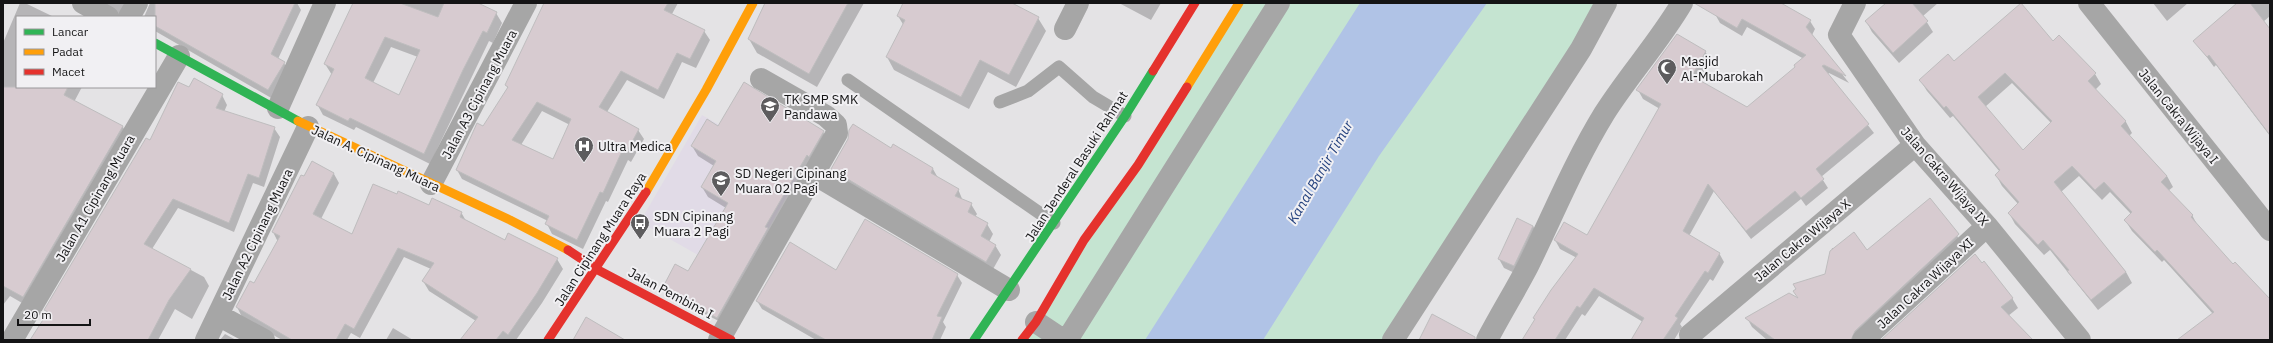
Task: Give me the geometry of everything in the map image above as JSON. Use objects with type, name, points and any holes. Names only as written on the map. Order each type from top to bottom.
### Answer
[{"type":"street","points":[[83,3],[106,16]]},
{"type":"street","points":[[130,16],[137,3]]},
{"type":"street","points":[[278,109],[325,3]]},
{"type":"street","name":"Jalan A3 Cipinang Muara","points":[[431,184],[526,3]]},
{"type":"street","name":"Jalan Cipinang Muara Raya","points":[[548,340],[598,270],[632,218],[695,111],[753,3]]},
{"type":"street","points":[[1065,29],[1078,3]]},
{"type":"street","name":"Jalan Jenderal Basuki Rahmat","points":[[974,340],[1125,116],[1195,3]]},
{"type":"street","points":[[1022,340],[1036,322],[1084,240],[1138,165],[1239,3]]},
{"type":"street","points":[[1067,340],[1279,3]]},
{"type":"street","points":[[1393,340],[1581,49],[1606,3]]},
{"type":"street","points":[[1487,340],[1527,266],[1568,178],[1604,114],[1644,55],[1669,24],[1682,3]]},
{"type":"street","name":"Jalan Cakra Wijaya IX","points":[[1856,3],[1839,35],[1914,145],[1987,226],[2080,340]]},
{"type":"street","name":"Jalan Cakra Wijaya I","points":[[2089,3],[2270,230]]},
{"type":"street","name":"Jalan A. Cipinang Muara","points":[[156,44],[278,109],[308,127],[573,252],[598,270]]},
{"type":"street","name":"Jalan A1 Cipinang Muara","points":[[13,339],[179,56]]},
{"type":"street","points":[[724,338],[837,134],[836,125],[826,116],[761,80]]},
{"type":"street","name":"Jalan A2 Cipinang Muara","points":[[206,340],[308,127]]},
{"type":"street","name":"Jalan Cakra Wijaya X","points":[[1690,335],[1914,145]]},
{"type":"street","points":[[814,174],[1009,290]]},
{"type":"street","name":"Jalan Cakra Wijaya XI","points":[[1863,340],[1987,226]]},
{"type":"street","name":"Jalan Pembina I","points":[[598,270],[724,338]]},
{"type":"street","points":[[218,315],[264,340]]},
{"type":"street","points":[[1036,322],[1063,340]]},
{"type":"lane","points":[[1000,102],[1028,91],[1059,67],[1093,97],[1125,116]]},
{"type":"lane","points":[[848,80],[1054,223]]},
{"type":"shaded area","name":"SD Negeri Cipinang Muara 02 Pagi","points":[[702,115],[801,171],[740,279],[640,222]]},
{"type":"green space","points":[[1239,3],[1606,3],[1393,340],[1022,340]]},
{"type":"water","name":"Kanal Banjir Timur","points":[[1360,3],[1487,3],[1379,156],[1263,340],[1145,340]]},
{"type":"building","points":[[155,3],[295,3],[271,54],[285,62],[268,90],[156,27]]},
{"type":"building","points":[[353,3],[400,3],[438,17],[444,3],[478,3],[497,12],[487,33],[483,31],[424,154],[350,118],[348,121],[316,105],[334,69],[324,64]],"holes":[[[385,37],[420,50],[399,95],[365,78]]]},
{"type":"building","points":[[544,3],[668,3],[664,10],[705,30],[690,59],[677,53],[658,90],[621,71],[599,107],[639,129],[626,153],[622,151],[603,193],[600,192],[577,240],[545,224],[549,216],[456,170],[477,123],[483,126],[508,87],[505,85]],"holes":[[[537,102],[571,119],[553,159],[512,140]]]},
{"type":"building","points":[[765,3],[848,3],[809,74],[748,39]]},
{"type":"building","points":[[903,3],[1012,3],[1039,17],[1009,75],[980,60],[961,97],[886,57],[905,20],[897,16]]},
{"type":"building","points":[[1694,3],[1781,3],[1811,20],[1806,27],[1846,76],[1824,65],[1822,66],[1869,124],[1816,169],[1824,179],[1801,198],[1795,191],[1746,231],[1708,184],[1683,231],[1720,253],[1708,273],[1705,271],[1675,316],[1678,318],[1663,340],[1631,340],[1644,318],[1594,288],[1580,308],[1577,306],[1555,340],[1522,340],[1535,319],[1533,318],[1551,290],[1578,254],[1554,240],[1564,222],[1587,235],[1661,104],[1636,90],[1677,34],[1706,51],[1692,76],[1747,107],[1795,67],[1794,65],[1806,55],[1742,19],[1737,28]]},
{"type":"building","points":[[1886,3],[1912,3],[1928,21],[1893,53],[1865,21]]},
{"type":"building","points":[[2021,3],[2053,41],[2059,35],[2096,73],[2088,81],[2126,121],[2121,126],[2167,176],[2161,182],[2193,215],[2191,217],[2233,264],[2235,262],[2270,299],[2270,340],[2177,340],[2214,312],[2157,250],[2155,252],[2124,220],[2132,212],[2104,182],[2095,190],[2072,166],[2054,182],[2126,272],[2091,300],[2067,271],[2069,270],[2043,240],[2038,245],[2008,213],[2019,202],[1995,175],[2000,170],[1946,106],[1944,108],[1919,80],[1948,54],[1954,61]],"holes":[[[2005,73],[2052,121],[2023,150],[1978,97]]]},
{"type":"building","points":[[2237,3],[2250,3],[2270,29],[2270,135],[2209,55],[2207,57],[2193,41]]},
{"type":"building","points":[[194,78],[223,94],[216,108],[275,127],[259,178],[248,174],[229,223],[173,199],[144,244],[191,269],[169,300],[148,340],[30,340],[48,312],[44,310],[146,138],[150,140],[178,82],[189,87]]},
{"type":"building","points":[[744,82],[824,131],[809,157],[807,155],[765,227],[768,228],[717,318],[663,287],[675,264],[688,271],[728,203],[701,187],[716,161],[691,146],[707,119],[718,126]]},
{"type":"building","points":[[3,87],[68,88],[64,95],[123,126],[23,297],[3,286]]},
{"type":"building","points":[[853,124],[891,148],[893,144],[933,168],[931,173],[959,189],[955,196],[972,203],[968,212],[988,223],[981,236],[996,245],[986,262],[831,169],[848,139],[849,130]]},
{"type":"building","points":[[312,161],[334,173],[313,214],[352,234],[373,184],[397,194],[398,191],[429,205],[432,198],[462,212],[460,217],[505,240],[508,233],[558,258],[537,293],[508,335],[503,331],[496,340],[460,340],[478,317],[422,281],[434,263],[398,248],[354,329],[345,324],[336,340],[292,340],[236,307],[250,281],[254,283],[280,236],[272,232],[301,175],[304,176]]},
{"type":"building","points":[[1930,198],[1959,234],[1855,331],[1851,340],[1775,340],[1745,318],[1789,293],[1798,298],[1793,291],[1796,289],[1793,284],[1825,274],[1830,251],[1854,232],[1867,250]]},
{"type":"building","points":[[1517,218],[1533,226],[1514,266],[1498,259]]},
{"type":"building","points":[[865,219],[958,274],[937,316],[942,317],[932,340],[826,340],[756,301],[790,242],[836,270]]},
{"type":"building","points":[[1975,254],[1982,263],[1984,261],[2013,298],[2001,307],[2033,340],[1881,340]]},
{"type":"building","points":[[1432,314],[1475,337],[1475,340],[1419,340]]},
{"type":"building","points":[[586,317],[625,340],[573,340]]},
{"type":"traffic: fast","points":[[156,44],[298,121]]},
{"type":"traffic: fast","points":[[974,340],[1125,116],[1153,71]]},
{"type":"traffic: slow","points":[[646,192],[706,90],[753,3]]},
{"type":"traffic: slow","points":[[1187,87],[1239,3]]},
{"type":"traffic: slow","points":[[298,121],[510,220],[568,250]]},
{"type":"traffic: jam","points":[[1153,71],[1195,3]]},
{"type":"traffic: jam","points":[[1022,340],[1036,322],[1084,240],[1138,165],[1187,87]]},
{"type":"traffic: jam","points":[[548,340],[646,192]]},
{"type":"traffic: jam","points":[[568,250],[598,270],[731,340]]},
{"type":"place","name":"Masjid Al-Mubarokah","points":[[1667,85]]},
{"type":"place","name":"TK SMP SMK Pandawa","points":[[770,123]]},
{"type":"place","name":"Ultra Medica","points":[[584,163]]},
{"type":"place","name":"SD Negeri Cipinang Muara 02 Pagi","points":[[721,197]]},
{"type":"place","name":"SDN Cipinang Muara 2 Pagi","points":[[640,240]]}]
